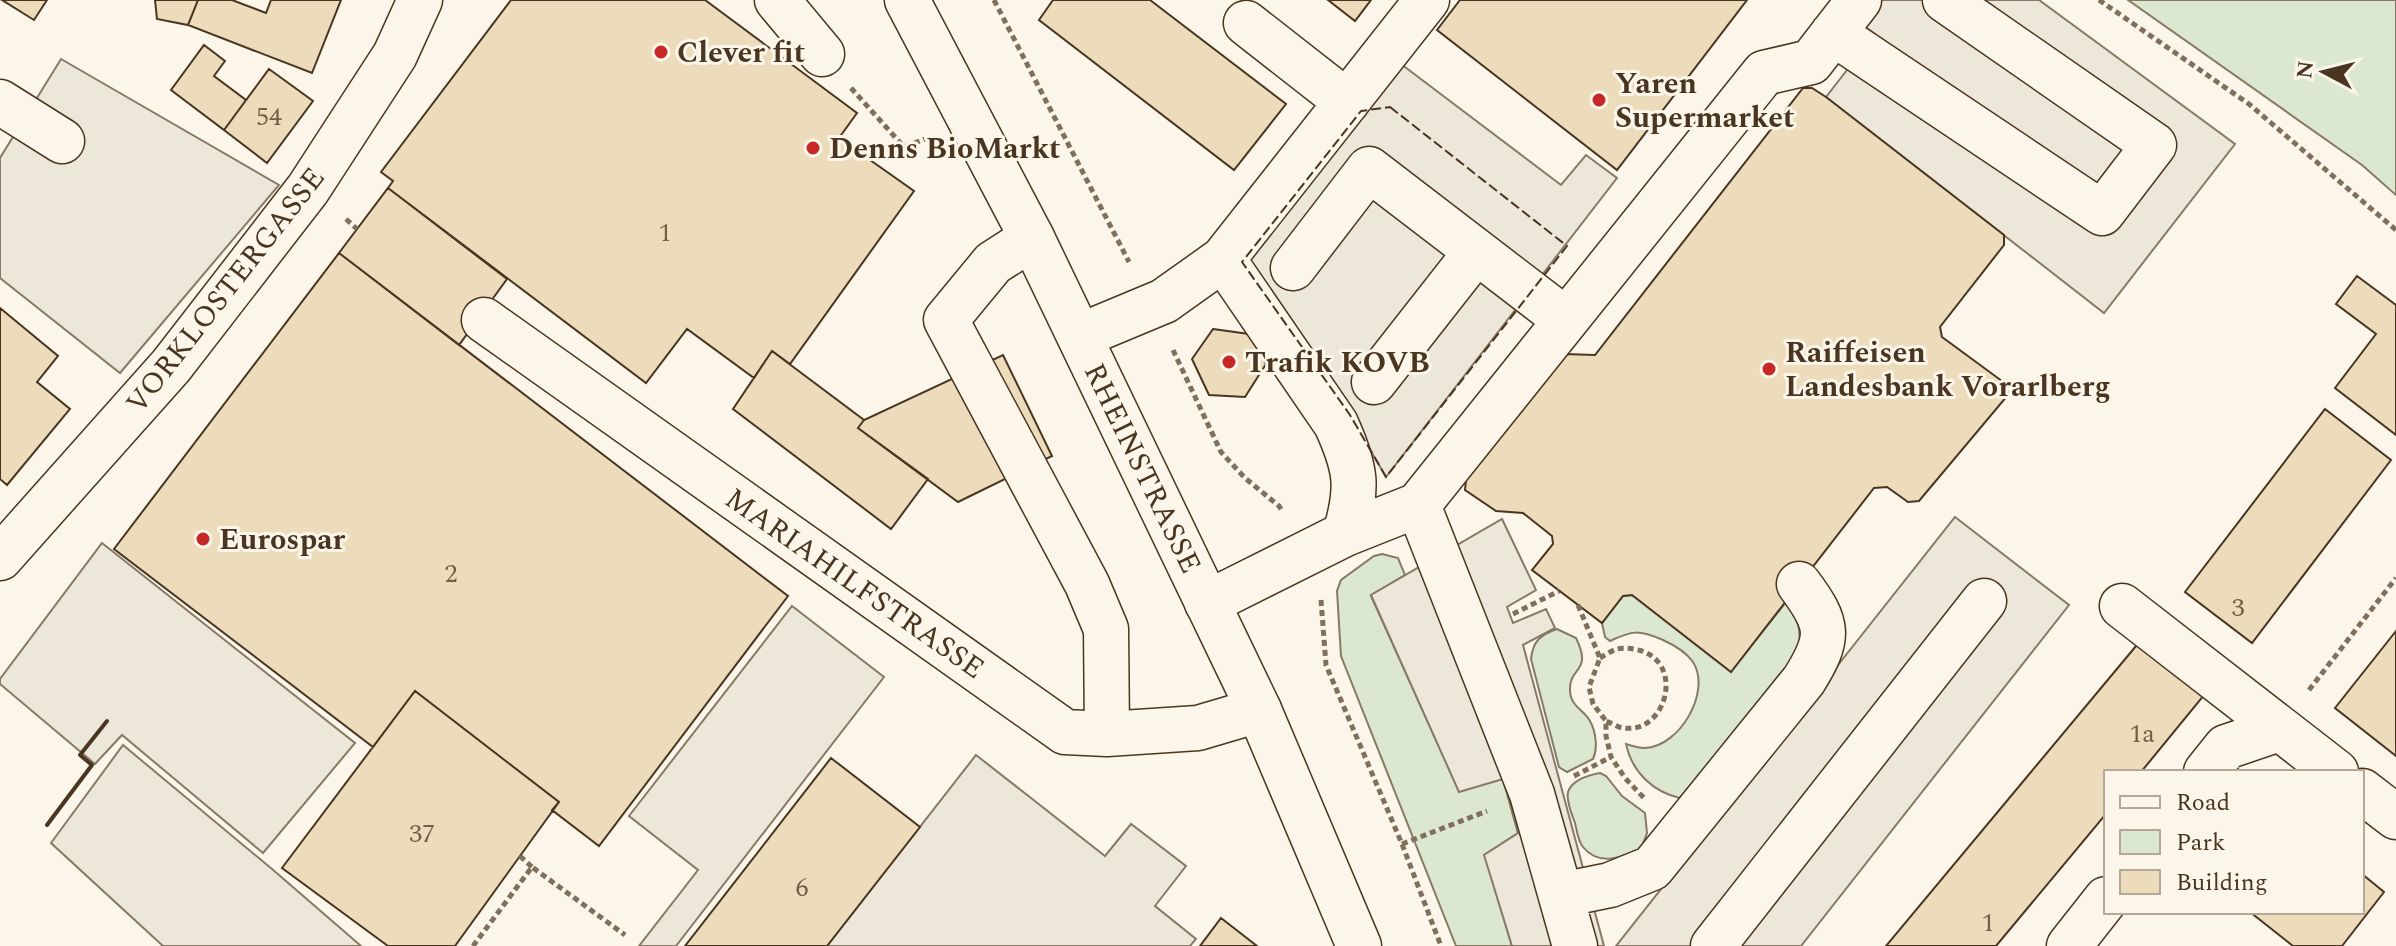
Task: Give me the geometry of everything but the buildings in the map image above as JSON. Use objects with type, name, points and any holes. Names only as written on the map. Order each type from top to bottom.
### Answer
[{"type":"street","name":"VORKLOSTERGASSE","points":[[0,558],[171,366],[308,189],[395,55],[420,0]]},
{"type":"street","points":[[777,0],[822,54]]},
{"type":"street","name":"RHEINSTRASSE","points":[[907,0],[1032,238],[1259,710],[1359,946]]},
{"type":"street","points":[[1080,336],[1164,301],[1223,259],[1427,0]]},
{"type":"street","points":[[1207,603],[1345,534],[1418,505],[1764,73],[1811,62],[1846,17],[2102,213],[2154,145],[1945,0]]},
{"type":"street","points":[[1246,23],[1347,102]]},
{"type":"street","points":[[0,102],[62,141]]},
{"type":"street","points":[[1293,268],[1369,169],[1566,320]]},
{"type":"street","points":[[1032,238],[993,263],[946,320],[1087,584],[1106,629],[1107,734]]},
{"type":"street","points":[[1374,382],[1476,252]]},
{"type":"street","points":[[1223,259],[1336,424],[1348,452],[1353,479],[1354,504],[1345,534]]},
{"type":"street","name":"MARIAHILFSTRASSE","points":[[484,320],[1065,732],[1107,734],[1198,728],[1259,710]]},
{"type":"street","points":[[1418,505],[1532,794],[1575,946]]},
{"type":"street","points":[[1561,895],[1610,885],[1652,868],[1804,680],[1816,660],[1823,639],[1822,621],[1815,605],[1799,584]]},
{"type":"street","points":[[1713,946],[1984,601]]},
{"type":"street","points":[[2122,606],[2333,770]]},
{"type":"street","points":[[2208,770],[2226,747],[2279,729]]},
{"type":"street","points":[[2364,793],[2396,817]]},
{"type":"street","points":[[2069,946],[2104,902]]},
{"type":"path","points":[[994,0],[1124,252]]},
{"type":"path","points":[[2099,0],[2249,104],[2396,230]]},
{"type":"path","points":[[822,54],[904,147],[971,120]]},
{"type":"path","points":[[1181,367],[1221,452],[1245,478],[1279,506]]},
{"type":"path","points":[[2279,729],[2396,578]]},
{"type":"path","points":[[1320,592],[1326,665],[1402,844],[1441,946]]},
{"type":"path","points":[[1578,605],[1600,658],[1589,687],[1593,704],[1606,721],[1622,728],[1641,727],[1655,716],[1665,699],[1668,683],[1663,667],[1651,654],[1635,649],[1619,649],[1600,658]]},
{"type":"path","points":[[1606,721],[1611,757],[1625,778],[1639,795],[1682,831]]},
{"type":"path","points":[[520,856],[625,935]]},
{"type":"path","points":[[473,946],[532,867]]},
{"type":"green space","points":[[2128,0],[2396,0],[2396,195],[2362,165]]},
{"type":"green space","points":[[1382,554],[1398,558],[1405,575],[1371,596],[1459,791],[1503,778],[1518,833],[1485,855],[1512,946],[1456,946],[1341,656],[1337,591],[1341,580],[1374,556]]},
{"type":"green space","points":[[1632,595],[1731,671],[1786,602],[1798,626],[1798,654],[1680,798],[1661,791],[1645,779],[1633,763],[1626,744],[1643,748],[1670,738],[1689,716],[1698,688],[1698,674],[1687,655],[1648,634],[1625,635],[1610,641],[1605,637],[1602,623],[1623,596]]},
{"type":"green space","points":[[1557,629],[1576,638],[1581,649],[1581,664],[1570,690],[1575,704],[1590,721],[1596,740],[1593,759],[1567,772],[1559,767],[1531,659],[1538,640]]},
{"type":"green space","points":[[1600,773],[1622,796],[1645,813],[1647,833],[1641,849],[1604,859],[1589,853],[1581,845],[1568,792],[1577,781]]},
{"type":"shaded area","points":[[1843,0],[2039,0],[2235,144],[2104,313],[1826,97],[1875,34],[1837,7]]},
{"type":"shaded area","points":[[61,59],[279,185],[120,373],[0,278],[0,158]]},
{"type":"shaded area","points":[[1401,64],[1561,185],[1586,155],[1617,178],[1386,477],[1350,415],[1243,262]]},
{"type":"shaded area","points":[[1955,517],[2069,605],[1801,946],[1616,946]]},
{"type":"shaded area","points":[[1502,519],[1536,590],[1507,607],[1513,623],[1546,609],[1555,628],[1523,645],[1604,946],[1512,946],[1484,855],[1518,833],[1503,779],[1459,792],[1371,595]]},
{"type":"shaded area","points":[[102,543],[355,743],[263,853],[122,735],[95,764],[0,684],[0,679]]},
{"type":"shaded area","points":[[792,606],[884,677],[676,946],[639,946],[698,870],[629,816]]},
{"type":"shaded area","points":[[123,745],[361,946],[163,946],[51,843]]},
{"type":"shaded area","points":[[976,755],[1105,856],[1131,824],[1186,866],[1155,906],[1196,939],[1190,946],[827,946]]},
{"type":"fence","points":[[1390,107],[1567,246],[1386,477],[1350,415],[1242,262],[1361,111],[1390,107]]},
{"type":"wall","points":[[47,825],[92,765],[80,755],[107,721]]},
{"type":"place","name":"Clever fit","points":[[661,52]]},
{"type":"place","name":"Yaren Supermarket","points":[[1599,100]]},
{"type":"place","name":"Denns BioMarkt","points":[[813,148]]},
{"type":"place","name":"Trafik KOVB","points":[[1229,362]]},
{"type":"place","name":"Raiffeisen Landesbank Vorarlberg","points":[[1769,369]]},
{"type":"place","name":"Eurospar","points":[[203,539]]}]
